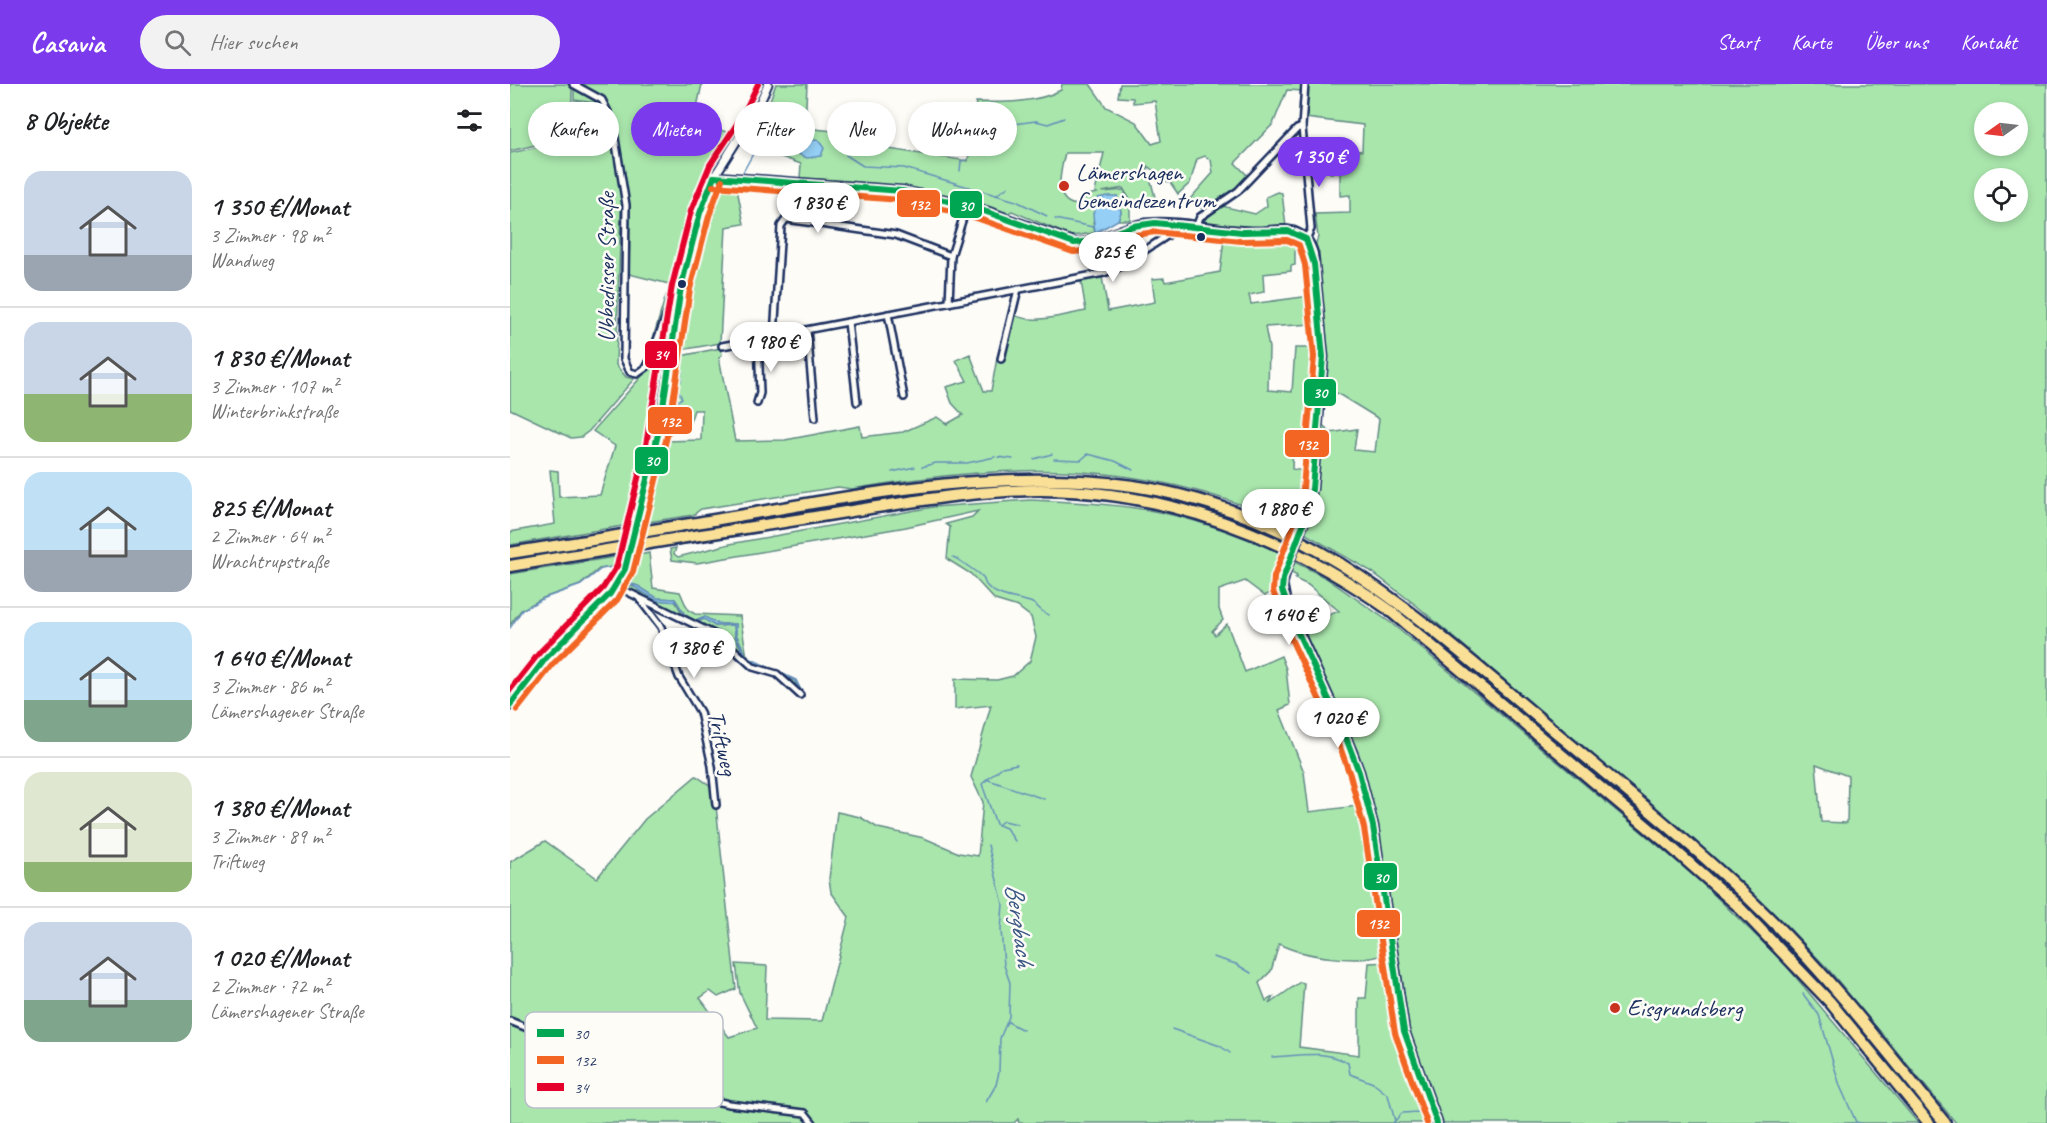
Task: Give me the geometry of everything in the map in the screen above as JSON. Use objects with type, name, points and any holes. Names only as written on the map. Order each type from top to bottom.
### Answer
[{"type":"highway","points":[[510,553],[950,483],[1045,478],[1138,487],[1218,507],[1260,522],[1338,561],[1411,611],[1695,849],[1761,911],[1822,974],[1945,1123]]},
{"type":"highway","points":[[510,566],[907,502],[1024,490],[1069,491],[1149,502],[1248,531],[1294,552],[1343,579],[1408,625],[1707,877],[1812,982],[1929,1123]]},
{"type":"main road","points":[[510,705],[546,658],[616,586],[626,568],[655,447],[679,300],[700,213],[714,177],[896,190],[968,205],[1074,243],[1095,241],[1139,225],[1178,225],[1240,232],[1292,231],[1306,239],[1311,248],[1323,357],[1312,489],[1304,521],[1282,584],[1286,605],[1347,738],[1367,799],[1385,916],[1398,980],[1404,1031],[1437,1123]]},
{"type":"street","name":"Ubbedisser Straße","points":[[573,84],[602,100],[608,107],[612,120],[626,205],[624,359],[630,372],[637,374],[647,367],[671,303],[679,300]]},
{"type":"street","points":[[714,177],[751,119],[768,84]]},
{"type":"street","points":[[1305,84],[1302,127],[1311,229],[1306,239]]},
{"type":"street","points":[[1196,227],[1200,218],[1238,192],[1297,129],[1302,127]]},
{"type":"street","points":[[949,303],[951,256],[968,205]]},
{"type":"street","points":[[774,336],[781,226],[786,219],[896,235],[951,256]]},
{"type":"street","points":[[722,346],[1112,271],[1176,230],[1178,225]]},
{"type":"street","points":[[1001,359],[1018,290]]},
{"type":"street","points":[[888,314],[898,387],[904,396]]},
{"type":"street","points":[[848,322],[857,402]]},
{"type":"street","points":[[807,330],[815,418]]},
{"type":"street","points":[[756,403],[760,393],[758,339]]},
{"type":"street","name":"Triftweg","points":[[616,586],[663,607],[720,637],[753,667],[777,674],[800,695]]},
{"type":"street","name":"Triftweg","points":[[638,597],[661,627],[679,677],[700,712],[712,766],[716,805]]},
{"type":"street","points":[[510,1021],[525,1027]]},
{"type":"street","points":[[723,1102],[760,1109],[805,1113],[813,1123]]},
{"type":"green space","points":[[510,84],[567,84],[572,88],[572,102],[528,102],[528,147],[510,151]]},
{"type":"green space","points":[[577,84],[702,84],[698,102],[631,102],[631,156],[719,156],[699,195],[673,284],[677,287],[668,303],[644,368],[666,295],[673,285],[629,274],[630,209],[621,210],[616,365],[626,377],[634,379],[589,431],[581,437],[571,438],[510,409],[510,153],[528,149],[528,156],[619,156],[619,102],[605,102],[605,98]]},
{"type":"green space","points":[[776,84],[807,84],[806,102],[769,102]]},
{"type":"green space","points":[[1062,84],[1090,84],[1106,107],[1136,122],[1152,144],[1161,141],[1155,101],[1133,103],[1133,98],[1118,97],[1120,84],[1303,84],[1303,91],[1287,90],[1273,124],[1235,163],[1249,177],[1214,206],[1201,208],[1189,200],[1213,173],[1211,160],[1205,156],[1197,159],[1190,183],[1178,194],[1170,182],[1160,180],[1157,173],[1147,166],[1156,201],[1132,203],[1123,188],[1102,192],[1124,190],[1130,205],[1130,220],[1118,220],[1121,212],[1117,196],[1096,210],[1093,223],[1095,233],[1071,236],[1012,211],[1008,213],[957,197],[906,187],[800,178],[801,164],[779,156],[815,156],[815,129],[827,130],[827,156],[896,156],[896,150],[908,152],[908,156],[935,156],[968,161],[969,156],[1017,156],[1017,102],[1008,102],[1041,98],[1061,90]],"holes":[[[1065,153],[1104,153],[1095,192],[1097,193],[1083,196],[1083,202],[1079,205],[1064,199],[1061,193],[1060,177]]]},
{"type":"green space","points":[[1307,84],[2047,84],[2047,1123],[1956,1123],[1828,969],[1727,869],[1417,606],[1372,572],[1304,533],[1314,506],[1322,424],[1330,433],[1357,429],[1354,450],[1375,452],[1379,419],[1335,392],[1327,377],[1325,327],[1315,246],[1318,237],[1315,214],[1350,213],[1350,195],[1340,196],[1340,173],[1330,173],[1329,148],[1362,151],[1363,125],[1305,118]],"holes":[[[1816,764],[1848,776],[1847,823],[1821,822]]]},
{"type":"green space","points":[[574,89],[596,102],[574,100]]},
{"type":"green space","points":[[722,131],[732,134],[722,151]]},
{"type":"green space","points":[[726,184],[780,187],[755,191],[737,189],[744,224],[726,227],[720,343],[681,350],[677,348],[714,191]]},
{"type":"green space","points":[[1278,192],[1282,193],[1286,227],[1238,227],[1201,223],[1222,206],[1255,214],[1267,206],[1266,197]]},
{"type":"green space","points":[[1224,239],[1292,239],[1303,246],[1295,251],[1295,265],[1291,266],[1291,271],[1263,274],[1264,292],[1249,295],[1251,304],[1310,296],[1313,324],[1265,327],[1269,348],[1268,390],[1292,392],[1295,348],[1316,348],[1309,440],[1296,439],[1293,444],[1292,469],[1309,472],[1304,509],[1297,528],[1242,505],[1187,488],[1133,477],[1079,472],[1024,471],[968,474],[852,489],[838,487],[701,509],[693,515],[648,522],[665,441],[701,440],[702,410],[694,410],[690,422],[681,421],[669,401],[676,357],[721,348],[722,355],[719,357],[735,441],[785,440],[860,426],[862,437],[903,432],[937,417],[947,424],[963,415],[952,403],[946,387],[967,381],[956,360],[970,354],[984,391],[991,391],[997,358],[1013,314],[1029,319],[1039,319],[1086,311],[1081,281],[1102,277],[1108,311],[1155,302],[1152,279],[1164,278],[1165,282],[1220,272]]},
{"type":"green space","points":[[672,306],[656,431],[634,524],[510,545],[510,532],[555,524],[550,470],[558,471],[559,497],[600,495],[615,446],[593,431],[649,368]]},
{"type":"green space","points":[[1030,500],[1117,506],[1183,518],[1243,537],[1286,555],[1282,568],[1273,575],[1272,591],[1265,596],[1245,581],[1219,590],[1219,609],[1223,620],[1212,631],[1215,635],[1227,624],[1245,672],[1281,656],[1286,669],[1290,705],[1279,710],[1304,772],[1309,812],[1365,805],[1389,948],[1385,954],[1374,957],[1347,959],[1302,952],[1279,944],[1271,971],[1259,983],[1266,1001],[1273,997],[1269,1004],[1300,982],[1304,983],[1299,1047],[1359,1055],[1359,998],[1366,998],[1369,963],[1390,962],[1400,1032],[1432,1123],[1019,1123],[1018,1119],[1014,1123],[510,1123],[510,1025],[525,1031],[525,1108],[723,1108],[723,1029],[729,1037],[757,1028],[740,993],[736,964],[767,966],[765,1020],[822,1021],[849,917],[831,892],[829,879],[837,812],[860,817],[878,828],[924,838],[959,853],[978,856],[983,802],[971,777],[991,705],[955,709],[955,679],[997,680],[1013,676],[1030,661],[1036,637],[1031,617],[1018,607],[995,600],[971,574],[947,559],[950,527],[946,524],[972,517],[978,511],[906,527],[697,563],[672,560],[670,549],[676,548],[674,554],[678,557],[730,544],[933,507]]},
{"type":"green space","points":[[1300,546],[1377,592],[1698,859],[1752,910],[1830,992],[1938,1123],[1935,1123],[1836,1002],[1798,960],[1704,868],[1394,607]]},
{"type":"green space","points":[[649,553],[653,588],[680,592],[688,610],[695,614],[740,616],[747,657],[736,634],[736,624],[717,624],[705,617],[696,621],[685,615],[675,599],[657,598],[638,586],[628,583],[640,555]]},
{"type":"green space","points":[[621,556],[618,566],[599,569],[580,585],[543,598],[521,610],[510,625],[510,574]]},
{"type":"green space","points":[[1295,562],[1326,578],[1391,623],[1697,878],[1784,963],[1918,1123],[1441,1123],[1409,1032],[1402,977],[1389,920],[1376,817],[1359,754],[1300,626],[1339,611],[1308,585],[1295,579],[1297,576],[1290,572]]},
{"type":"green space","points":[[626,585],[638,588],[656,600],[675,601],[683,615],[695,623],[704,619],[715,626],[734,625],[735,636],[746,658],[778,673],[747,661],[724,638],[646,598],[641,592],[626,589]]},
{"type":"green space","points":[[778,673],[795,681],[798,692]]},
{"type":"green space","points":[[696,776],[714,788],[736,989],[718,997],[710,991],[700,998],[710,1012],[525,1012],[525,1024],[510,1018],[510,862],[545,841],[597,878],[645,819]]},
{"type":"water","points":[[815,140],[818,140],[824,148],[821,156],[807,158],[802,156],[815,156]]},
{"type":"water","points":[[1117,196],[1121,212],[1118,220],[1095,233],[1093,214],[1098,198]]},
{"type":"water","points":[[628,583],[638,586],[657,598],[675,599],[677,602],[656,600]]},
{"type":"water","points":[[679,605],[685,615],[696,621],[705,617],[717,624],[736,624],[736,634],[747,657],[779,672],[753,664],[746,658],[735,636],[734,625],[715,626],[704,619],[695,623],[688,621]]},
{"type":"waterway","points":[[1017,123],[1036,121],[1048,124],[1064,118]]},
{"type":"waterway","points":[[743,172],[752,156]]},
{"type":"waterway","points":[[848,156],[863,166],[904,168],[1016,201],[1047,216]]},
{"type":"waterway","points":[[960,171],[961,161],[967,160]]},
{"type":"waterway","points":[[996,195],[1008,187]]},
{"type":"waterway","points":[[1055,219],[1093,227]]},
{"type":"waterway","points":[[683,356],[681,381],[677,389],[682,398],[677,401],[683,408],[686,419]]},
{"type":"waterway","points":[[1034,459],[1052,454]]},
{"type":"waterway","points":[[1054,459],[1081,460],[1088,454],[1115,461],[1133,470]]},
{"type":"waterway","points":[[922,467],[936,463],[967,463],[995,457]]},
{"type":"waterway","points":[[998,457],[1013,459]]},
{"type":"waterway","points":[[892,472],[915,467]]},
{"type":"waterway","points":[[636,499],[639,487]]},
{"type":"waterway","points":[[953,557],[981,576],[991,590],[1032,603],[1049,615]]},
{"type":"waterway","points":[[510,628],[522,610],[544,598],[581,585],[601,569],[619,566],[623,559]]},
{"type":"waterway","name":"Bergbach","points":[[1015,841],[1006,828],[996,824],[982,784],[1002,767],[1017,764]]},
{"type":"waterway","points":[[986,779],[1044,799]]},
{"type":"waterway","points":[[999,824],[1003,821],[1018,824]]},
{"type":"waterway","name":"Bergbach","points":[[986,1102],[996,1085],[999,1072],[1000,1038],[1009,1017],[1010,983],[1004,965],[1001,930],[1003,904],[988,845]]},
{"type":"waterway","points":[[1213,957],[1236,964],[1251,973]]},
{"type":"waterway","points":[[1803,994],[1819,1015],[1840,1086],[1856,1122],[1861,1123]]},
{"type":"waterway","name":"Bergbach","points":[[1008,1022],[1023,1030]]},
{"type":"waterway","points":[[1172,1029],[1220,1046],[1230,1053]]},
{"type":"waterway","points":[[1272,1057],[1320,1055],[1348,1063],[1350,1074],[1373,1083],[1388,1095],[1395,1121]]},
{"type":"waterway","points":[[1393,1123],[1402,1113],[1420,1112],[1424,1123]]},
{"type":"transit line","name":"34","points":[[510,690],[540,652],[603,588],[617,566],[646,445],[672,286],[691,211],[710,165],[743,115],[758,84]]},
{"type":"transit line","name":"30","points":[[714,177],[902,191],[967,205],[1074,243],[1092,241],[1133,226],[1155,223],[1242,232],[1288,231],[1306,239],[1314,264],[1323,357],[1312,489],[1307,514],[1283,579],[1282,590],[1293,622],[1343,730],[1359,772],[1373,826],[1404,1031],[1437,1123]]},
{"type":"transit line","name":"30","points":[[510,705],[546,658],[610,594],[625,569],[660,426],[681,287],[700,213],[714,177]]},
{"type":"transit line","name":"132","points":[[517,710],[553,664],[617,600],[633,572],[669,428],[690,289],[709,216],[722,180]]},
{"type":"transit line","name":"132","points":[[713,186],[901,200],[965,214],[1073,252],[1094,250],[1135,235],[1155,232],[1241,241],[1287,240],[1299,245],[1305,265],[1314,357],[1303,488],[1298,512],[1274,577],[1273,591],[1285,626],[1335,733],[1350,775],[1364,828],[1395,1033],[1427,1123]]},
{"type":"place","name":"Lämershagen Gemeindezentrum","points":[[1064,186]]},
{"type":"place","name":"Eisgrundsberg","points":[[1615,1008]]}]
